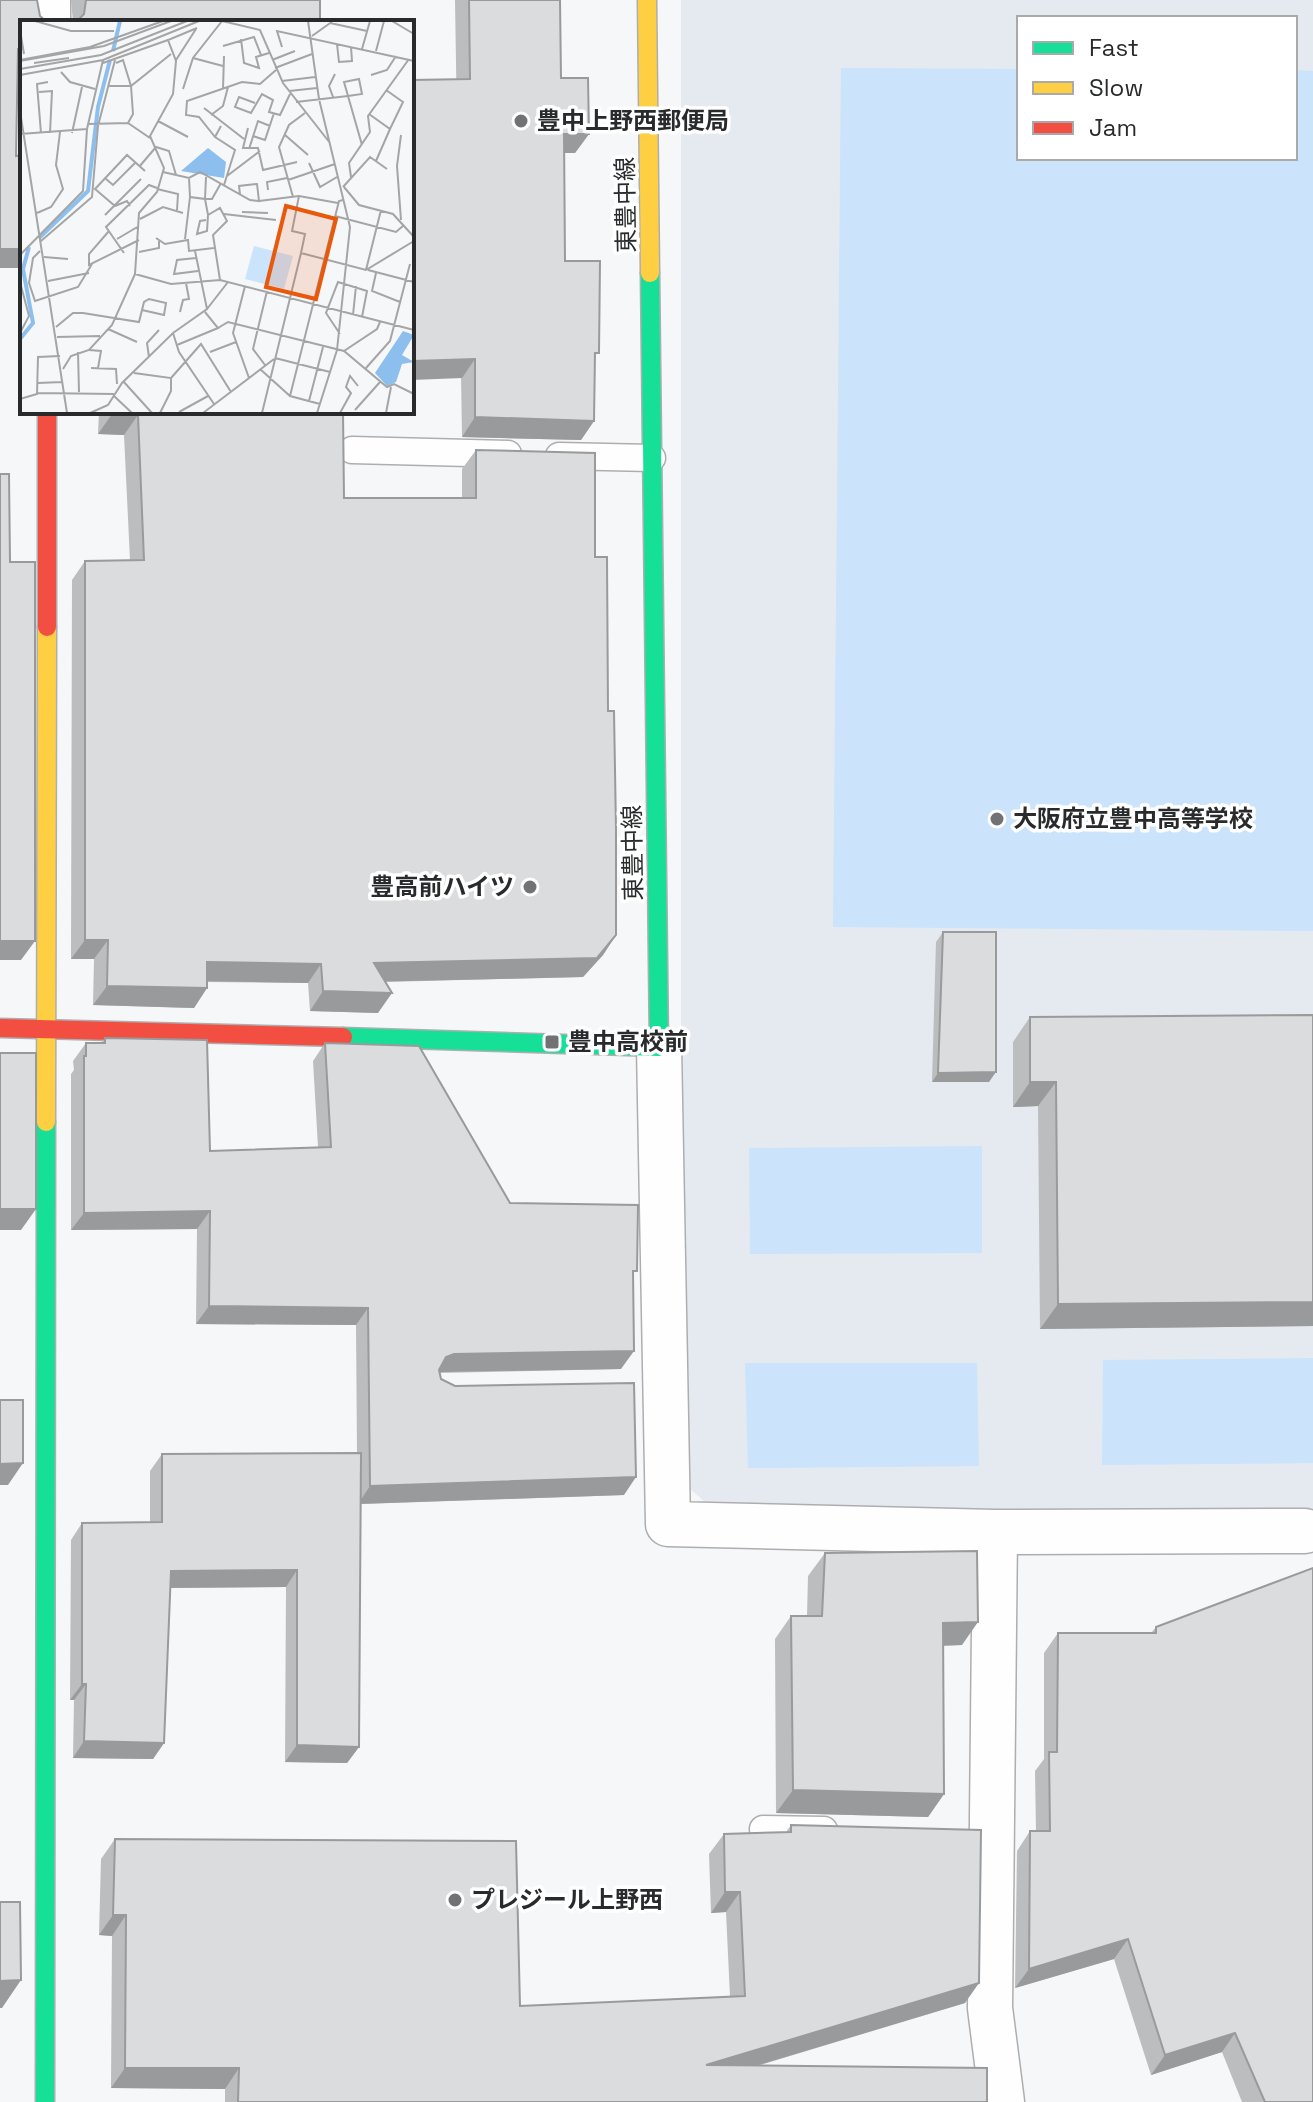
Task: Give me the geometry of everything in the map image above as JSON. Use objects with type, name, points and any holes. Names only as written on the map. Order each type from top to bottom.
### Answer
[{"type":"street","name":"東豊中線","points":[[647,0],[659,1047]]},
{"type":"street","points":[[45,2102],[47,414]]},
{"type":"street","points":[[0,1028],[659,1047],[649,1384],[668,1524],[995,1532],[1305,1531]]},
{"type":"street","points":[[995,1532],[977,1834],[990,2008],[1002,2102]]},
{"type":"lane","points":[[352,450],[652,458]]},
{"type":"lane","points":[[763,1829],[855,1831]]},
{"type":"shaded area","name":"大阪府立豊中高等学校","points":[[681,0],[1313,0],[1313,1512],[712,1508],[681,1481]]},
{"type":"shaded area","points":[[841,68],[1017,69],[1017,160],[1297,160],[1297,70],[1313,71],[1313,931],[833,927]]},
{"type":"shaded area","points":[[982,1146],[982,1253],[750,1254],[749,1148]]},
{"type":"shaded area","points":[[1313,1358],[1313,1463],[1102,1465],[1103,1360]]},
{"type":"shaded area","points":[[745,1363],[977,1363],[979,1466],[748,1468]]},
{"type":"building","points":[[0,0],[37,0],[40,16],[45,20],[20,20],[18,49],[16,156],[20,155],[20,249],[0,249]]},
{"type":"building","points":[[86,0],[320,0],[320,20],[78,20],[84,14]]},
{"type":"building","points":[[469,0],[560,0],[561,78],[588,78],[589,134],[564,134],[565,261],[600,261],[599,353],[595,353],[594,421],[475,417],[475,359],[414,361],[414,80],[470,79]]},
{"type":"building","points":[[112,414],[343,414],[344,498],[476,498],[476,450],[595,453],[595,557],[607,557],[608,711],[614,711],[616,829],[616,935],[597,958],[374,963],[392,993],[323,991],[321,964],[207,962],[207,988],[107,986],[108,940],[85,940],[85,561],[144,560],[138,415]]},
{"type":"building","points":[[0,474],[9,474],[10,562],[35,562],[35,941],[0,941]]},
{"type":"building","points":[[943,932],[996,932],[996,1072],[938,1073]]},
{"type":"building","points":[[1313,1015],[1313,1302],[1058,1304],[1056,1082],[1030,1082],[1030,1017]]},
{"type":"building","points":[[105,1038],[207,1040],[210,1151],[331,1147],[325,1043],[419,1046],[510,1203],[638,1205],[637,1271],[633,1271],[634,1351],[454,1354],[446,1357],[439,1370],[441,1379],[455,1386],[634,1383],[636,1477],[370,1486],[368,1308],[209,1306],[210,1211],[84,1213],[84,1056],[86,1043],[105,1043]]},
{"type":"building","points":[[0,1053],[36,1053],[36,1209],[0,1209]]},
{"type":"building","points":[[0,1400],[23,1400],[23,1463],[0,1464]]},
{"type":"building","points":[[361,1453],[359,1747],[297,1745],[297,1570],[171,1571],[164,1743],[84,1741],[86,1684],[82,1684],[82,1523],[162,1522],[162,1454]]},
{"type":"building","points":[[977,1551],[978,1622],[943,1623],[944,1794],[793,1790],[791,1616],[822,1616],[825,1553]]},
{"type":"building","points":[[1313,1568],[1313,2102],[1265,2102],[1235,2033],[1165,2055],[1128,1939],[1029,1969],[1030,1831],[1050,1831],[1049,1752],[1057,1752],[1058,1633],[1156,1633],[1156,1627]]},
{"type":"building","points":[[791,1825],[981,1830],[979,1983],[706,2065],[987,2068],[987,2102],[238,2102],[239,2068],[125,2068],[126,1915],[113,1915],[115,1839],[516,1841],[520,2006],[745,1996],[740,1892],[725,1892],[724,1834],[791,1832]]},
{"type":"building","points":[[0,1902],[20,1902],[21,1980],[0,1981]]},
{"type":"traffic: fast","points":[[343,1037],[659,1047],[650,273]]},
{"type":"traffic: fast","points":[[45,2102],[46,1122]]},
{"type":"traffic: slow","points":[[647,0],[650,273]]},
{"type":"traffic: slow","points":[[46,1122],[47,627]]},
{"type":"traffic: jam","points":[[47,414],[47,627]]},
{"type":"traffic: jam","points":[[0,1028],[343,1037]]},
{"type":"place","name":"豊中上野西郵便局","points":[[521,121]]},
{"type":"place","name":"大阪府立豊中高等学校","points":[[997,819]]},
{"type":"place","name":"豊高前ハイツ","points":[[530,887]]},
{"type":"place","name":"豊中高校前","points":[[552,1042]]},
{"type":"place","name":"プレジール上野西","points":[[455,1900]]}]
